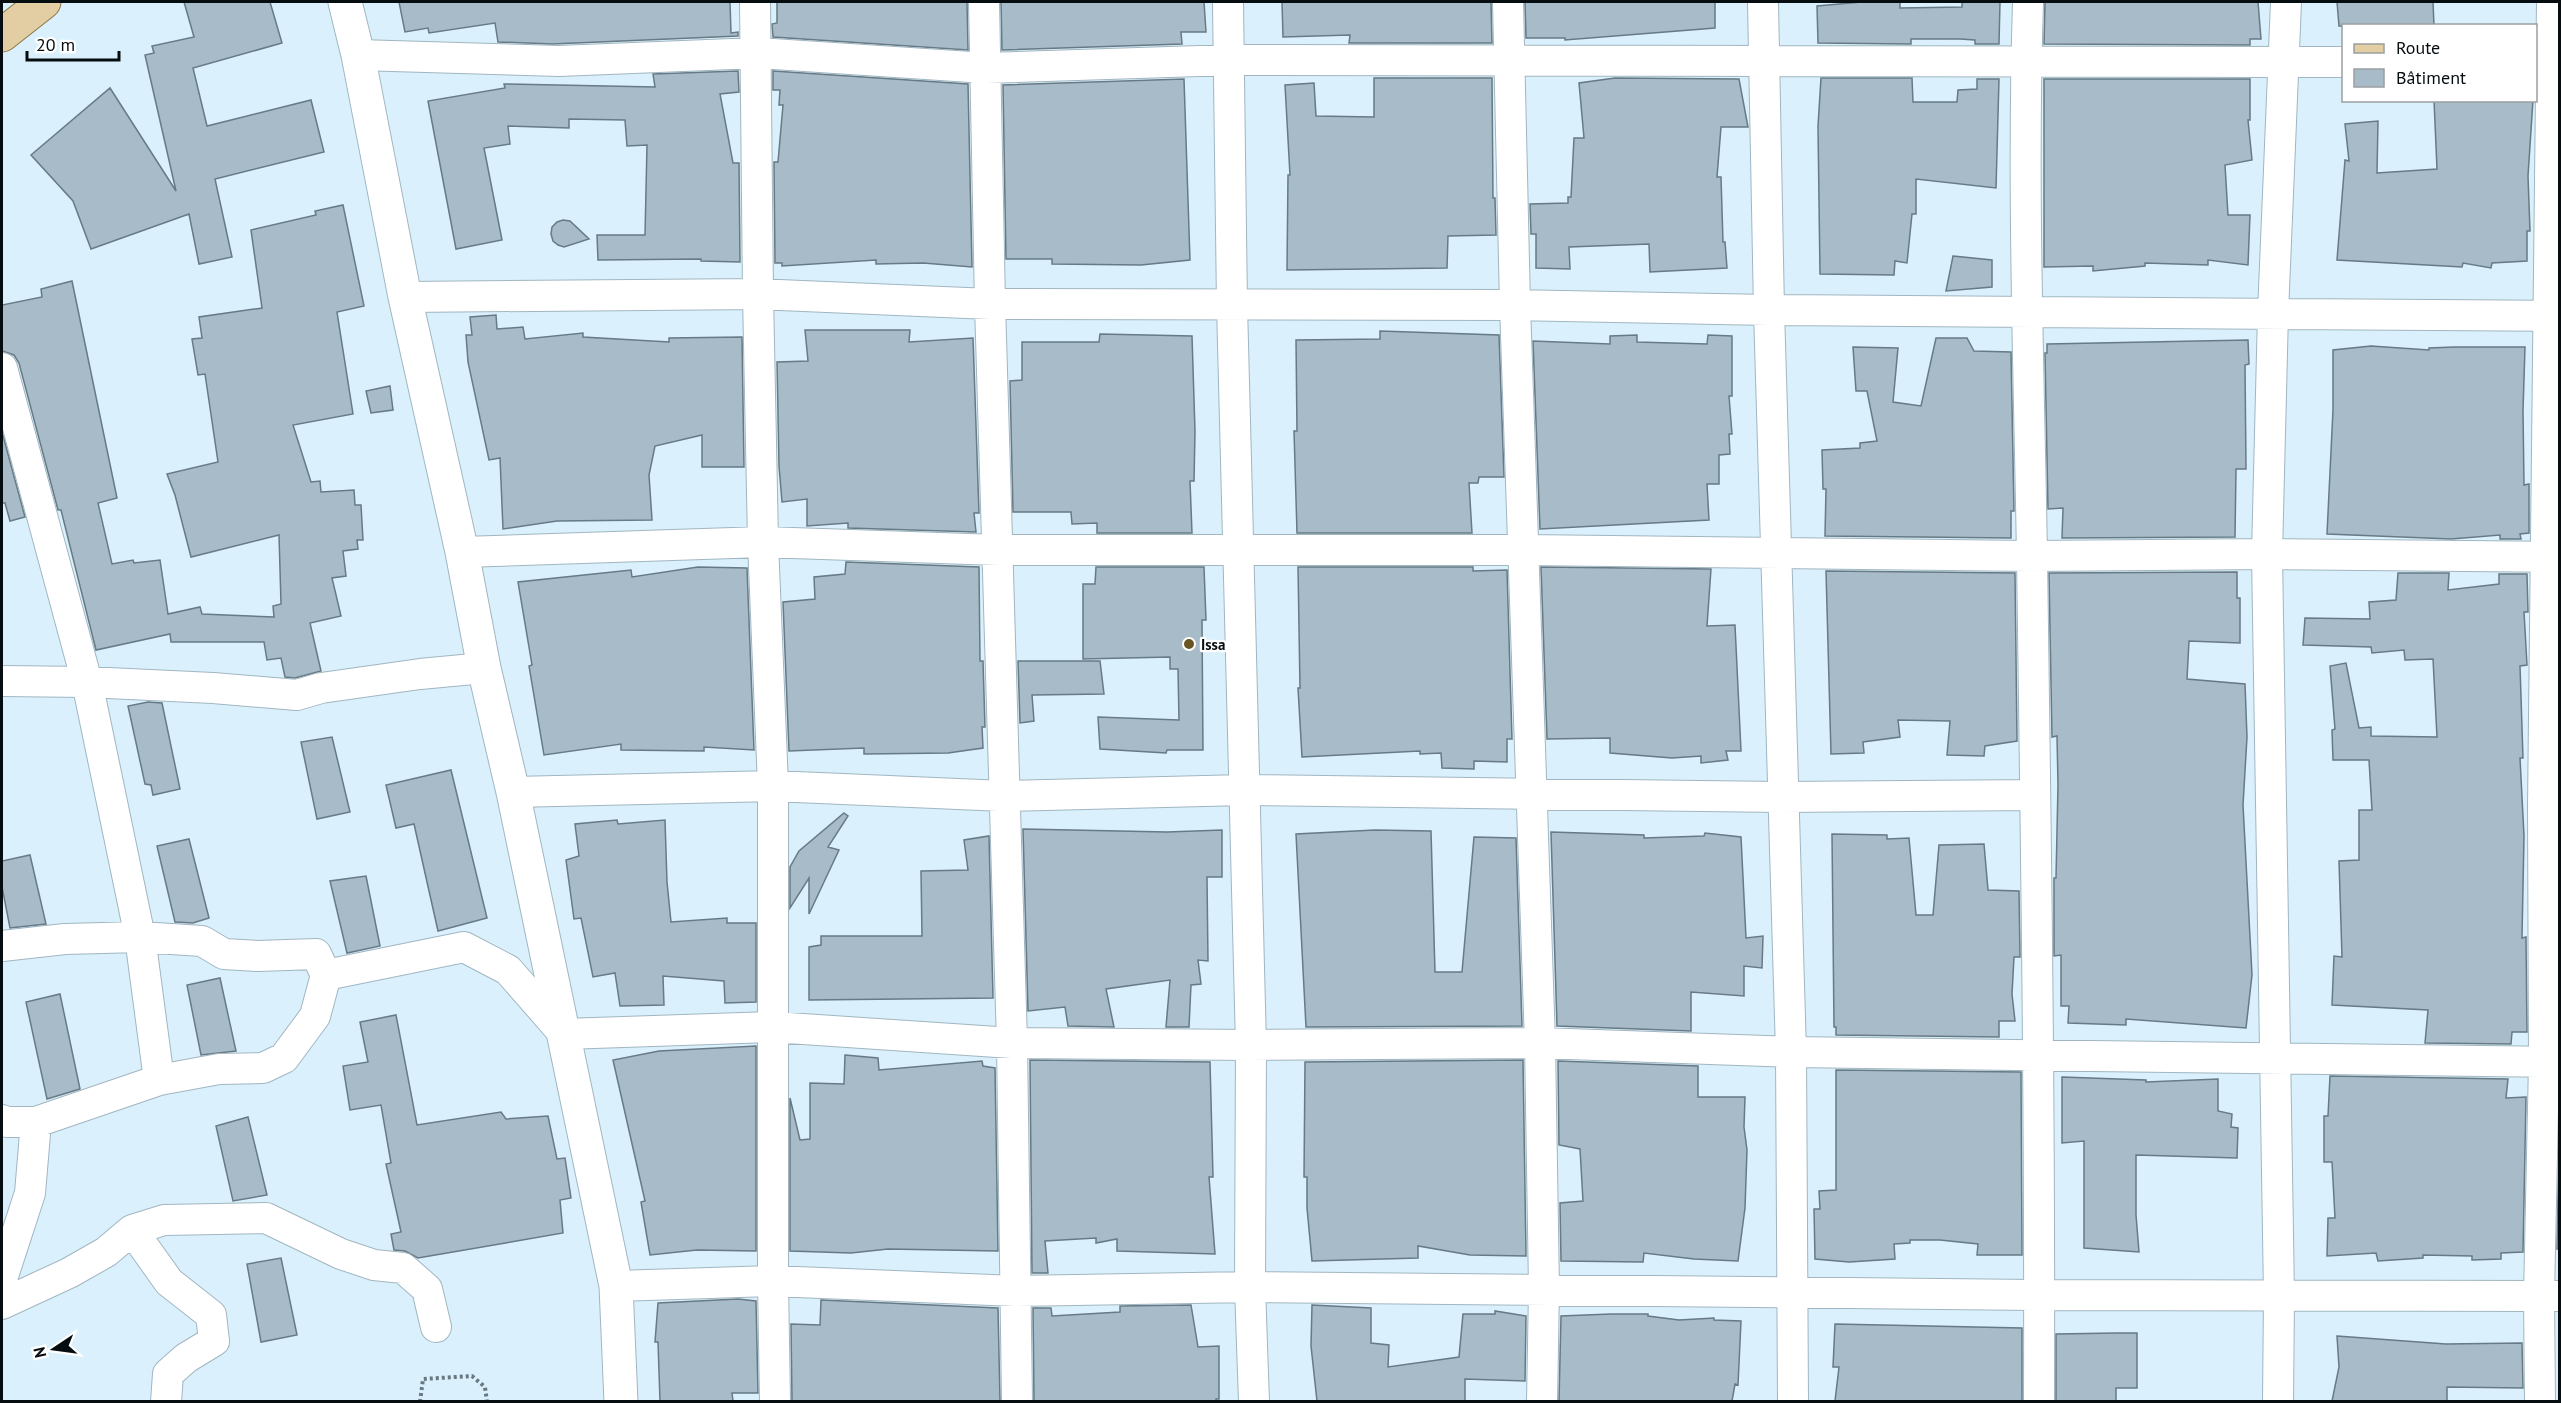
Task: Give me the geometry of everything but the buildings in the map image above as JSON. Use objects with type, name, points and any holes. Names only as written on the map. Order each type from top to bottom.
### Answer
[{"type":"main road","points":[[2,35],[44,2]]},
{"type":"street","points":[[345,2],[358,55],[405,297],[462,552],[484,668],[513,792],[616,1286],[621,1401]]},
{"type":"street","points":[[755,2],[763,542],[773,786],[775,1401]]},
{"type":"street","points":[[984,2],[990,304],[1012,1043],[1017,1401]]},
{"type":"street","points":[[1228,2],[1232,305],[1251,1045],[1250,1287],[1254,1401]]},
{"type":"street","points":[[1508,2],[1530,793],[1540,1043],[1544,1289],[1542,1401]]},
{"type":"street","points":[[1762,2],[1782,797],[1791,1052],[1793,1401]]},
{"type":"street","points":[[2028,2],[2026,62],[2027,313],[2039,1057],[2039,1401]]},
{"type":"street","points":[[2278,1401],[2279,1296],[2273,1060],[2267,554],[2273,313],[2286,2]]},
{"type":"street","points":[[2540,1401],[2549,1296],[2552,1062],[2554,316],[2549,62],[2552,2]]},
{"type":"street","points":[[358,55],[559,61],[757,53],[986,68],[1230,60],[2342,62]]},
{"type":"street","points":[[405,297],[758,294],[990,304],[1515,305],[2027,313],[2554,316]]},
{"type":"street","points":[[2,369],[87,682],[140,938],[159,1080]]},
{"type":"street","points":[[462,552],[763,542],[998,550],[1525,550],[2032,556],[2267,554],[2553,556]]},
{"type":"street","points":[[2,681],[87,682],[213,688],[297,696],[321,688],[420,674],[484,668]]},
{"type":"street","points":[[513,792],[773,786],[1004,796],[1244,790],[1782,797],[2034,795]]},
{"type":"street","points":[[2,946],[65,939],[140,938],[202,941],[224,954],[258,956],[316,954],[326,975],[315,1016],[284,1058],[263,1068],[219,1069],[159,1080],[36,1122],[2,1120]]},
{"type":"street","points":[[326,975],[464,947],[508,970],[564,1034]]},
{"type":"street","points":[[564,1034],[773,1027],[1012,1043],[1251,1045],[1540,1043],[1791,1052],[2039,1057],[2552,1062]]},
{"type":"street","points":[[2,1279],[30,1193],[36,1122]]},
{"type":"street","points":[[2,1304],[69,1273],[106,1252],[132,1230],[164,1220],[266,1218],[363,1262],[403,1268],[427,1288],[436,1327]]},
{"type":"street","points":[[132,1230],[169,1282],[211,1315],[214,1341],[186,1358],[168,1374],[165,1401]]},
{"type":"street","points":[[616,1286],[773,1281],[1016,1291],[1250,1287],[2040,1295],[2549,1296]]},
{"type":"path","points":[[420,1401],[423,1379],[472,1376],[485,1387],[487,1401]]},
{"type":"place","name":"Issa","points":[[1189,644]]}]
